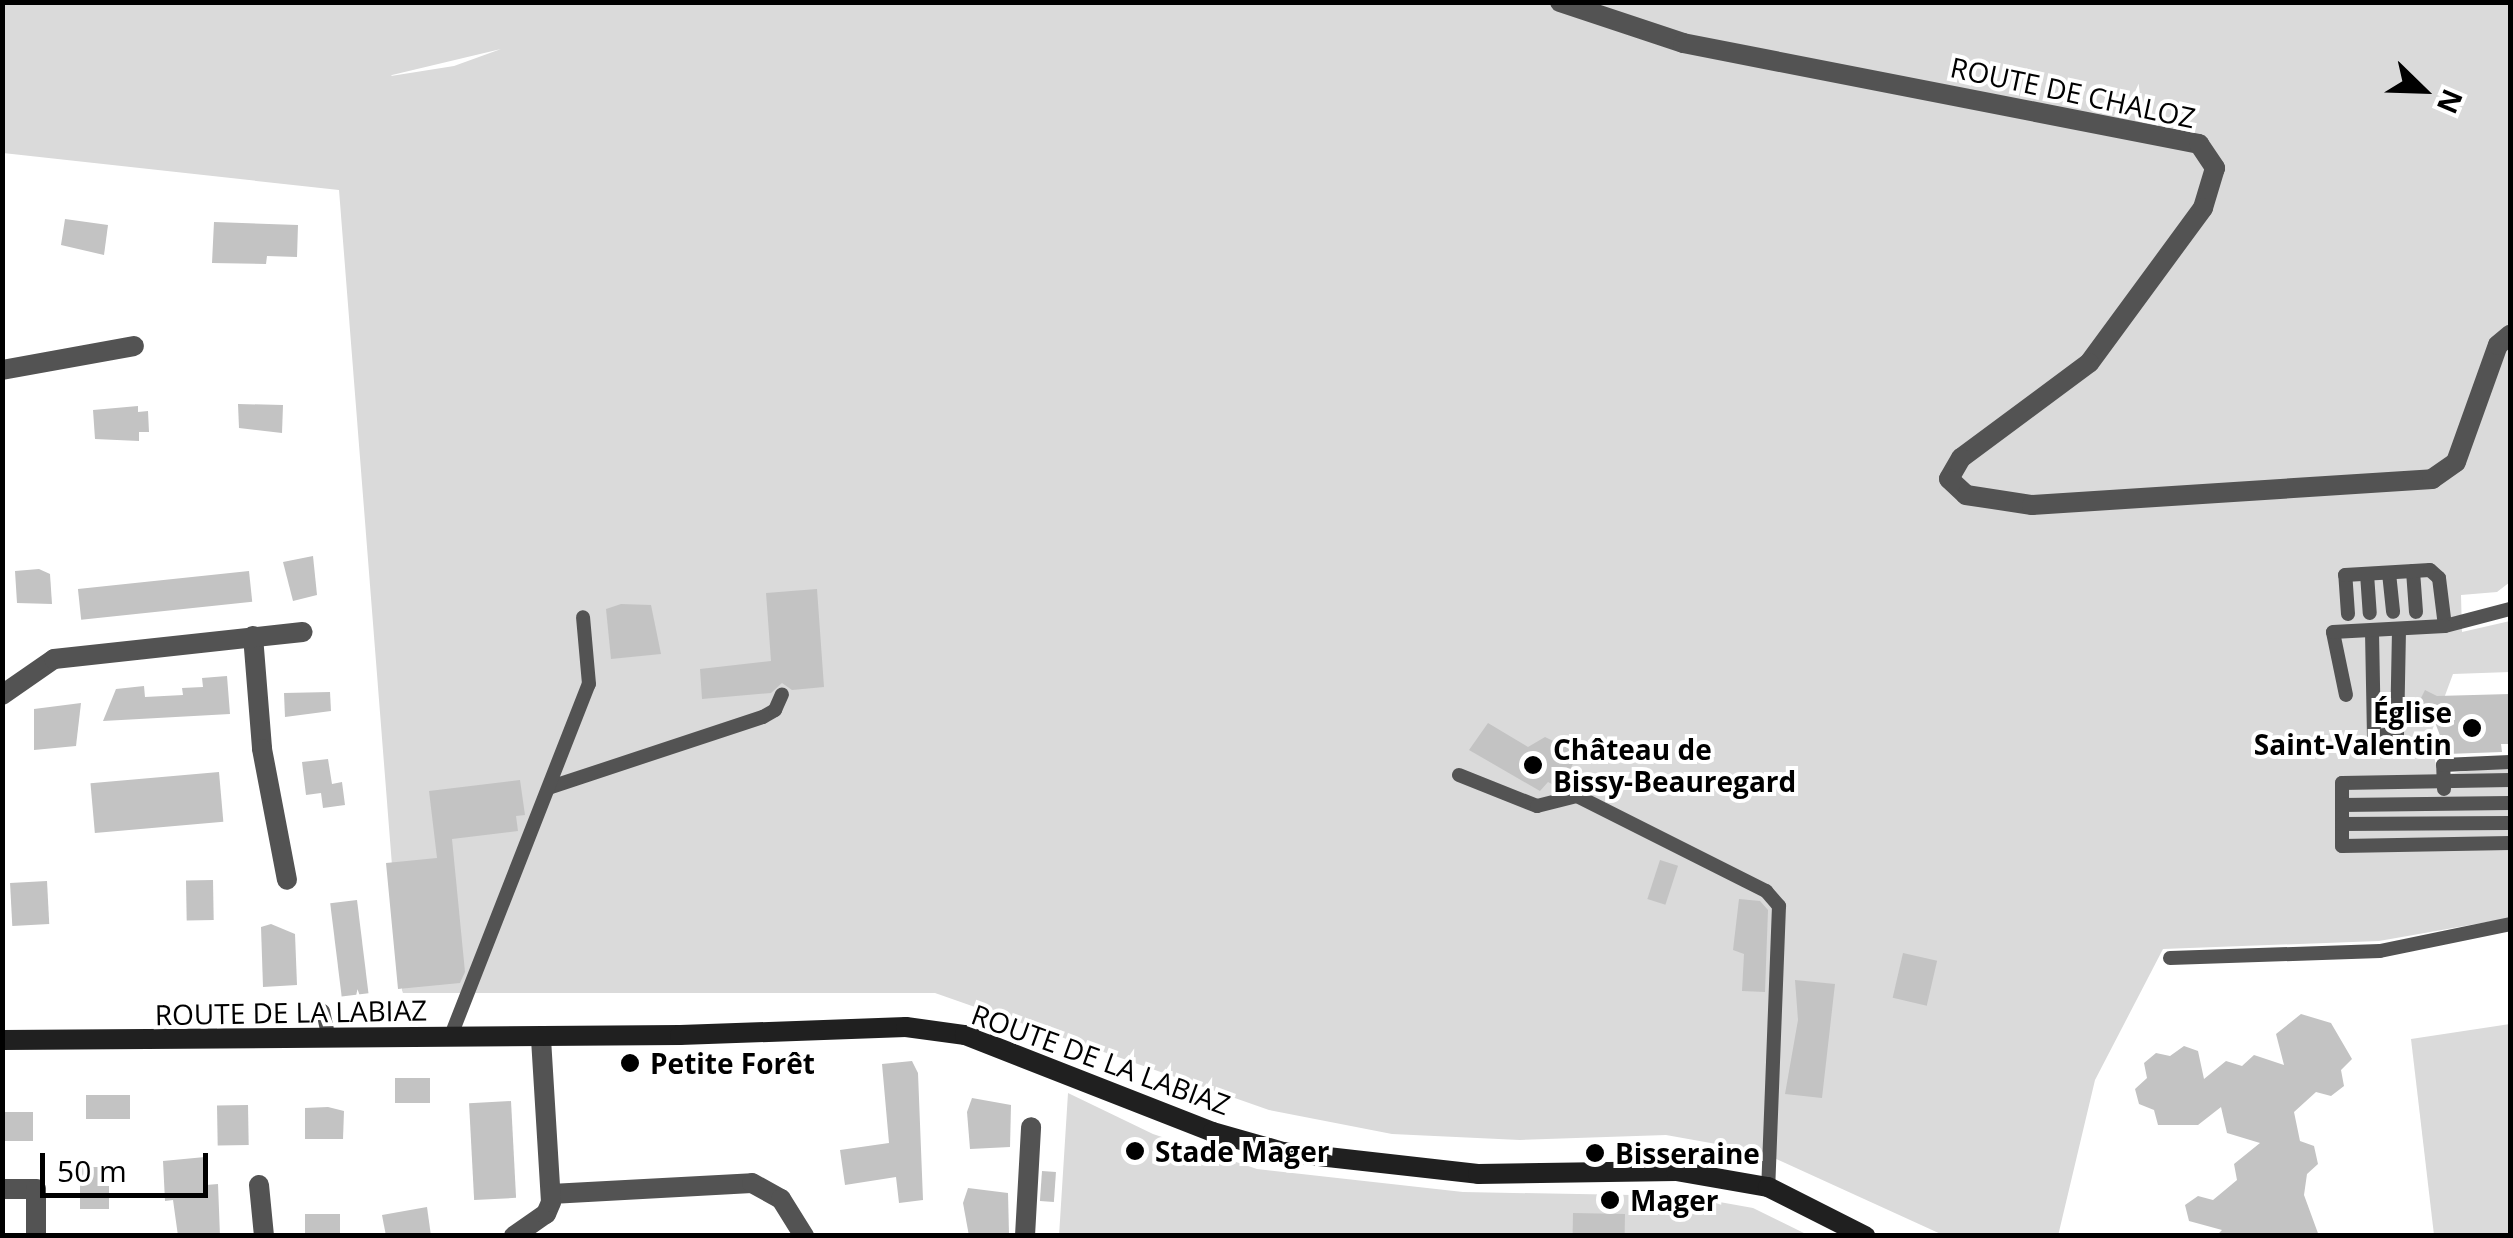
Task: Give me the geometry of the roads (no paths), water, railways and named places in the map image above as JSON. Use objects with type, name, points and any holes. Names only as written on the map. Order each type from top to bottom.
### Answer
[{"type":"main road","name":"ROUTE DE LA LABIAZ","points":[[2,1040],[541,1037],[906,1026],[965,1035],[1213,1132],[1283,1152],[1478,1174],[1652,1170],[1768,1188],[1865,1236]]},
{"type":"street","name":"ROUTE DE CHALOZ","points":[[1560,2],[1683,43],[2199,144],[2215,168],[2203,208],[2089,363],[1961,458],[1950,479],[1966,495],[2032,505],[2432,479],[2456,462],[2498,345],[2510,335]]},
{"type":"street","points":[[2,370],[134,346]]},
{"type":"street","points":[[2,695],[54,659],[304,632]]},
{"type":"street","points":[[254,636],[262,749],[287,880]]},
{"type":"street","points":[[514,1236],[546,1214],[551,1194],[541,1037]]},
{"type":"street","points":[[1024,1236],[1030,1127]]},
{"type":"street","points":[[551,1194],[752,1183],[781,1199],[804,1236]]},
{"type":"street","points":[[259,1185],[264,1236]]},
{"type":"street","points":[[2,1189],[36,1189],[36,1236]]},
{"type":"lane","points":[[2348,614],[2345,576],[2430,570],[2439,578],[2445,626]]},
{"type":"lane","points":[[2413,572],[2416,612]]},
{"type":"lane","points":[[2389,573],[2393,612]]},
{"type":"lane","points":[[2367,574],[2370,613]]},
{"type":"lane","points":[[2346,695],[2333,632],[2445,626],[2510,609]]},
{"type":"lane","points":[[450,1038],[589,684],[584,618]]},
{"type":"lane","points":[[2372,632],[2374,736],[2397,734],[2400,631]]},
{"type":"lane","points":[[551,787],[763,717],[776,710],[782,694]]},
{"type":"lane","points":[[2446,844],[2443,766],[2510,762]]},
{"type":"lane","points":[[1459,775],[1537,806],[1577,796],[1766,891],[1779,906],[1768,1188]]},
{"type":"lane","points":[[2510,780],[2342,784],[2342,846],[2510,844]]},
{"type":"lane","points":[[2342,805],[2510,803]]},
{"type":"lane","points":[[2342,824],[2510,824]]},
{"type":"lane","points":[[2170,958],[2380,951],[2510,924]]},
{"type":"lane","points":[[323,1012],[329,1039]]},
{"type":"place","name":"Église Saint-Valentin","points":[[2472,728]]},
{"type":"place","name":"Château de Bissy-Beauregard","points":[[1533,765]]},
{"type":"place","name":"Petite Forêt","points":[[630,1063]]},
{"type":"place","name":"Stade Mager","points":[[1135,1151]]},
{"type":"place","name":"Bisseraine","points":[[1595,1153]]},
{"type":"place","name":"Mager","points":[[1610,1200]]}]
